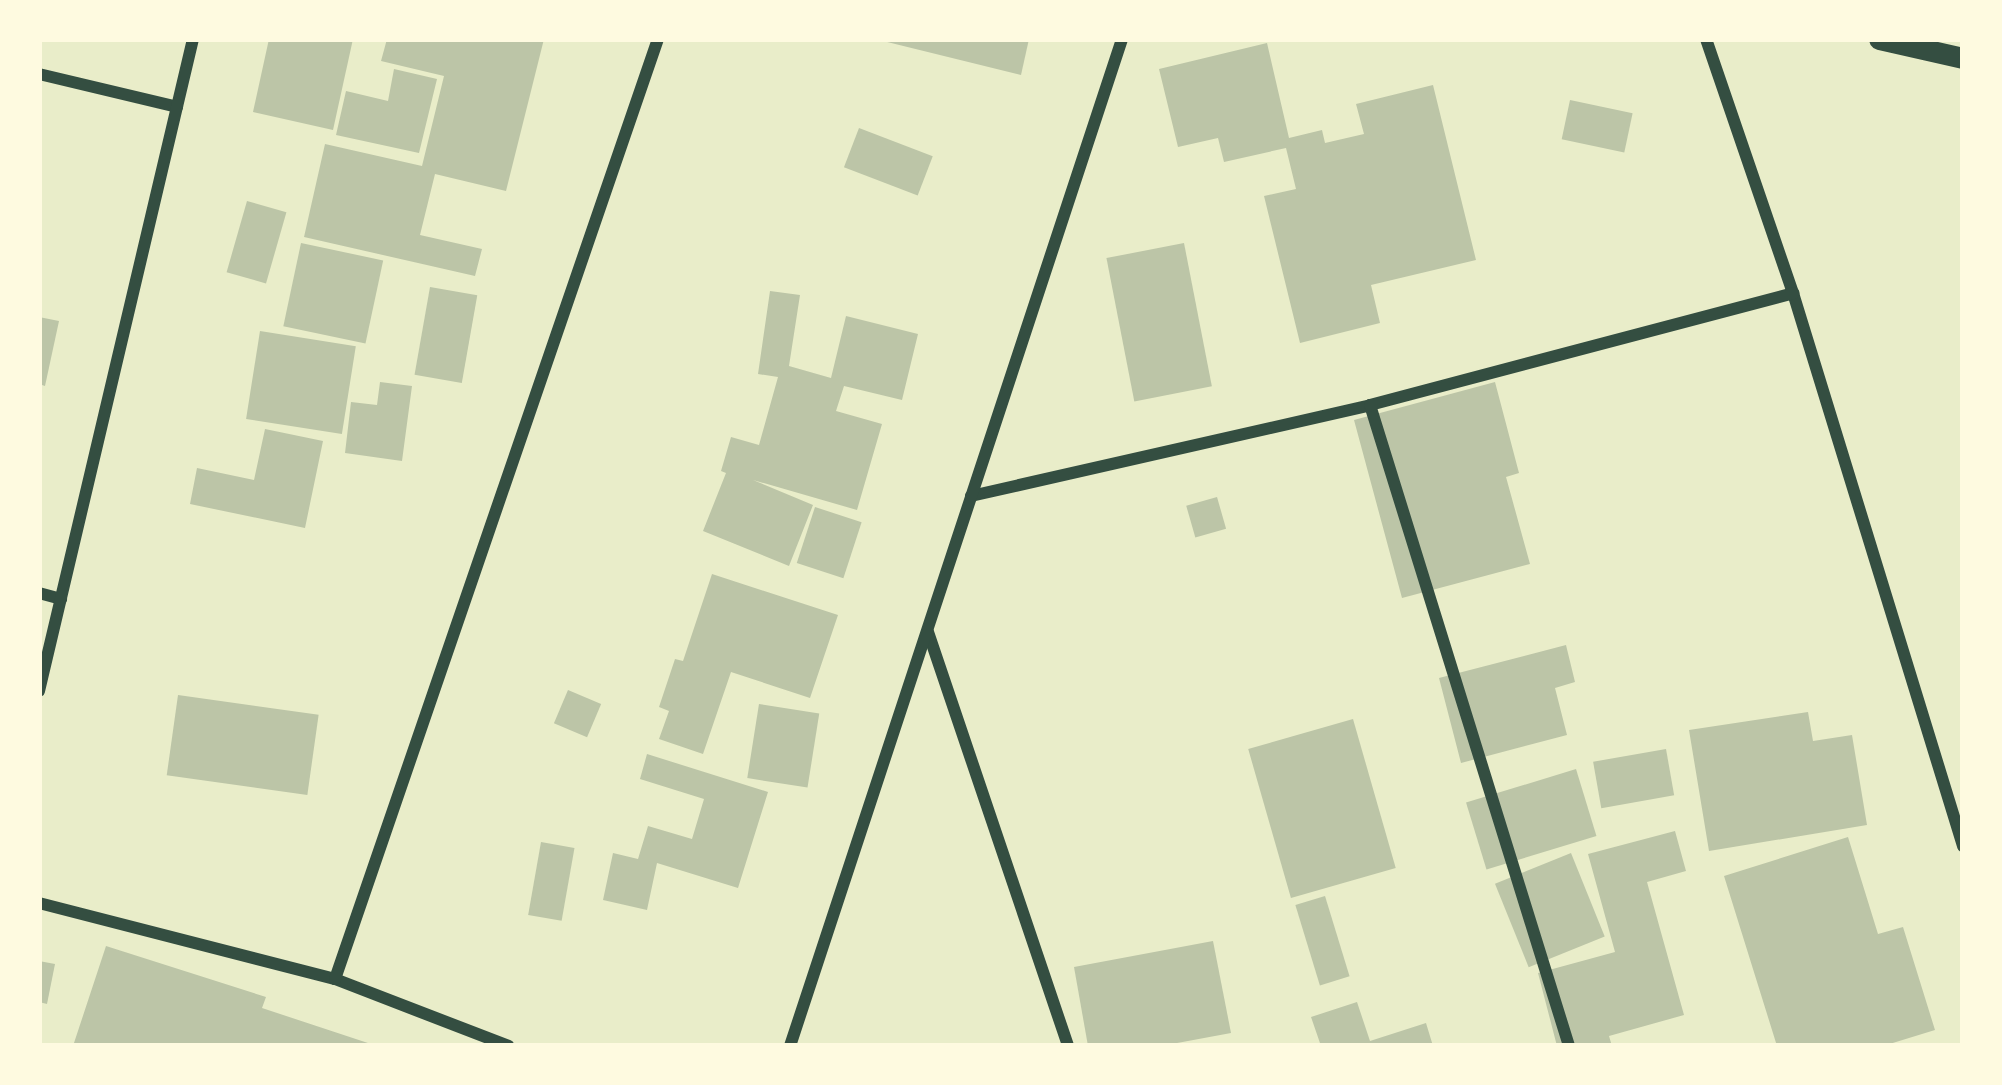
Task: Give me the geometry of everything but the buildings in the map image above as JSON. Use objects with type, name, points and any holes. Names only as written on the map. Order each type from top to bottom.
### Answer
[{"type":"street","points":[[39,692],[193,39]]},
{"type":"street","points":[[335,979],[658,39]]},
{"type":"street","points":[[790,1046],[1122,39]]},
{"type":"street","points":[[1706,39],[1793,293],[1963,846]]},
{"type":"street","points":[[1879,39],[1963,58]]},
{"type":"street","points":[[39,74],[177,106]]},
{"type":"street","points":[[971,496],[1370,405],[1793,293]]},
{"type":"street","points":[[1370,405],[1570,1046]]},
{"type":"street","points":[[39,593],[61,599]]},
{"type":"street","points":[[927,630],[1068,1046]]},
{"type":"street","points":[[39,903],[335,979],[509,1046]]}]
